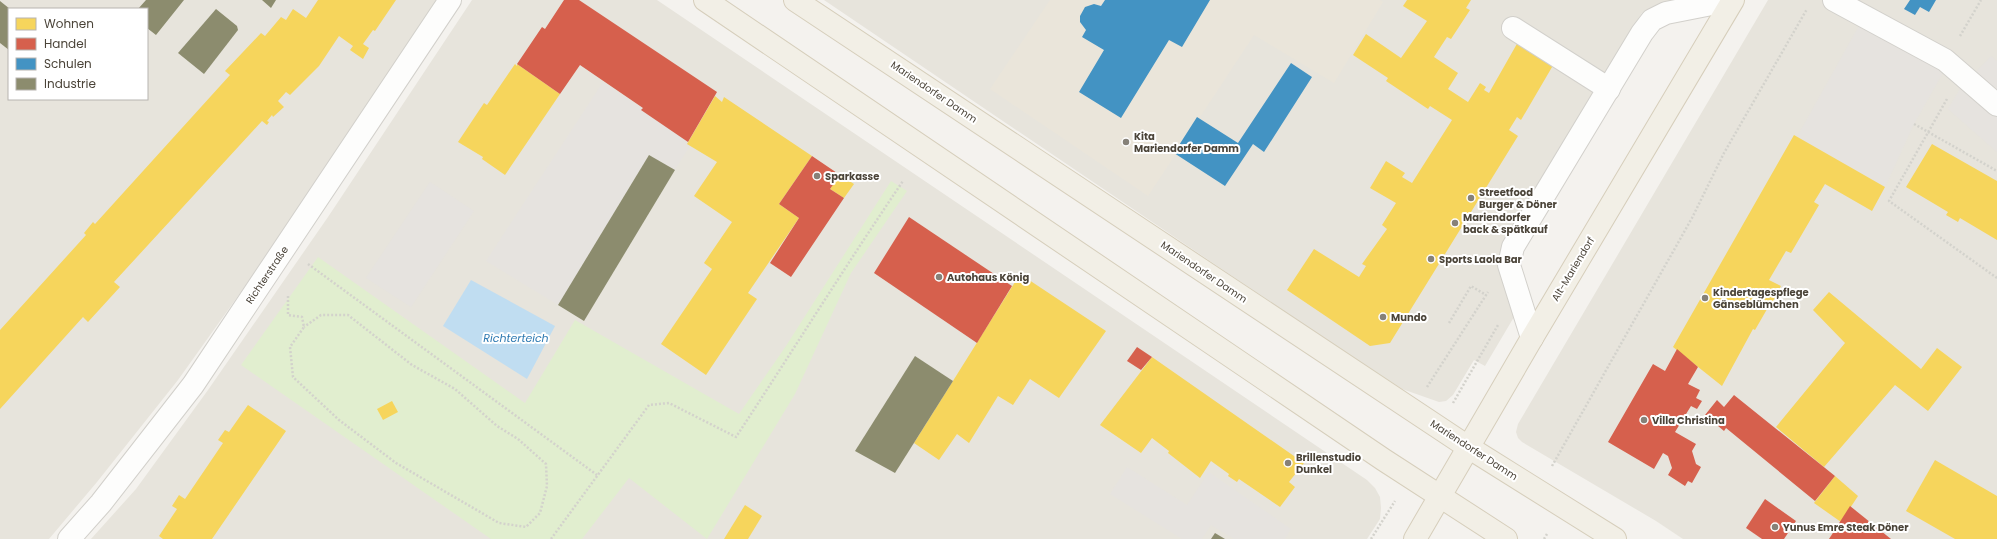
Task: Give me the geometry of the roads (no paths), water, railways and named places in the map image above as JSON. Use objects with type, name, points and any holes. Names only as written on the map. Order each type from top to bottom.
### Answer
[{"type":"main road","points":[[705,0],[1384,460],[1506,539]]},
{"type":"main road","name":"Mariendorfer Damm","points":[[796,0],[1468,447],[1615,539]]},
{"type":"main road","name":"Alt-Mariendorf","points":[[1415,539],[1732,0]]},
{"type":"street","name":"Richterstraße","points":[[69,539],[101,502],[193,385],[450,0]]},
{"type":"street","points":[[1532,338],[1509,265],[1514,247],[1652,20],[1666,13],[1732,0]]},
{"type":"street","points":[[1834,0],[1953,67],[1997,105]]},
{"type":"street","points":[[1513,28],[1609,89]]},
{"type":"water","name":"Richterteich","points":[[471,280],[555,326],[527,379],[443,326]]},
{"type":"place","name":"Kita Mariendorfer Damm","points":[[1126,142]]},
{"type":"place","name":"Sparkasse","points":[[817,176]]},
{"type":"place","name":"Streetfood Burger & Döner","points":[[1471,198]]},
{"type":"place","name":"Mariendorfer back & spätkauf","points":[[1455,223]]},
{"type":"place","name":"Sports Laola Bar","points":[[1431,259]]},
{"type":"place","name":"Autohaus König","points":[[939,277]]},
{"type":"place","name":"Kindertagespflege Gänseblümchen","points":[[1705,298]]},
{"type":"place","name":"Mundo","points":[[1383,317]]},
{"type":"place","name":"Villa Christina","points":[[1644,420]]},
{"type":"place","name":"Brillenstudio Dunkel","points":[[1288,463]]},
{"type":"place","name":"Yunus Emre Steak Döner","points":[[1775,527]]}]
